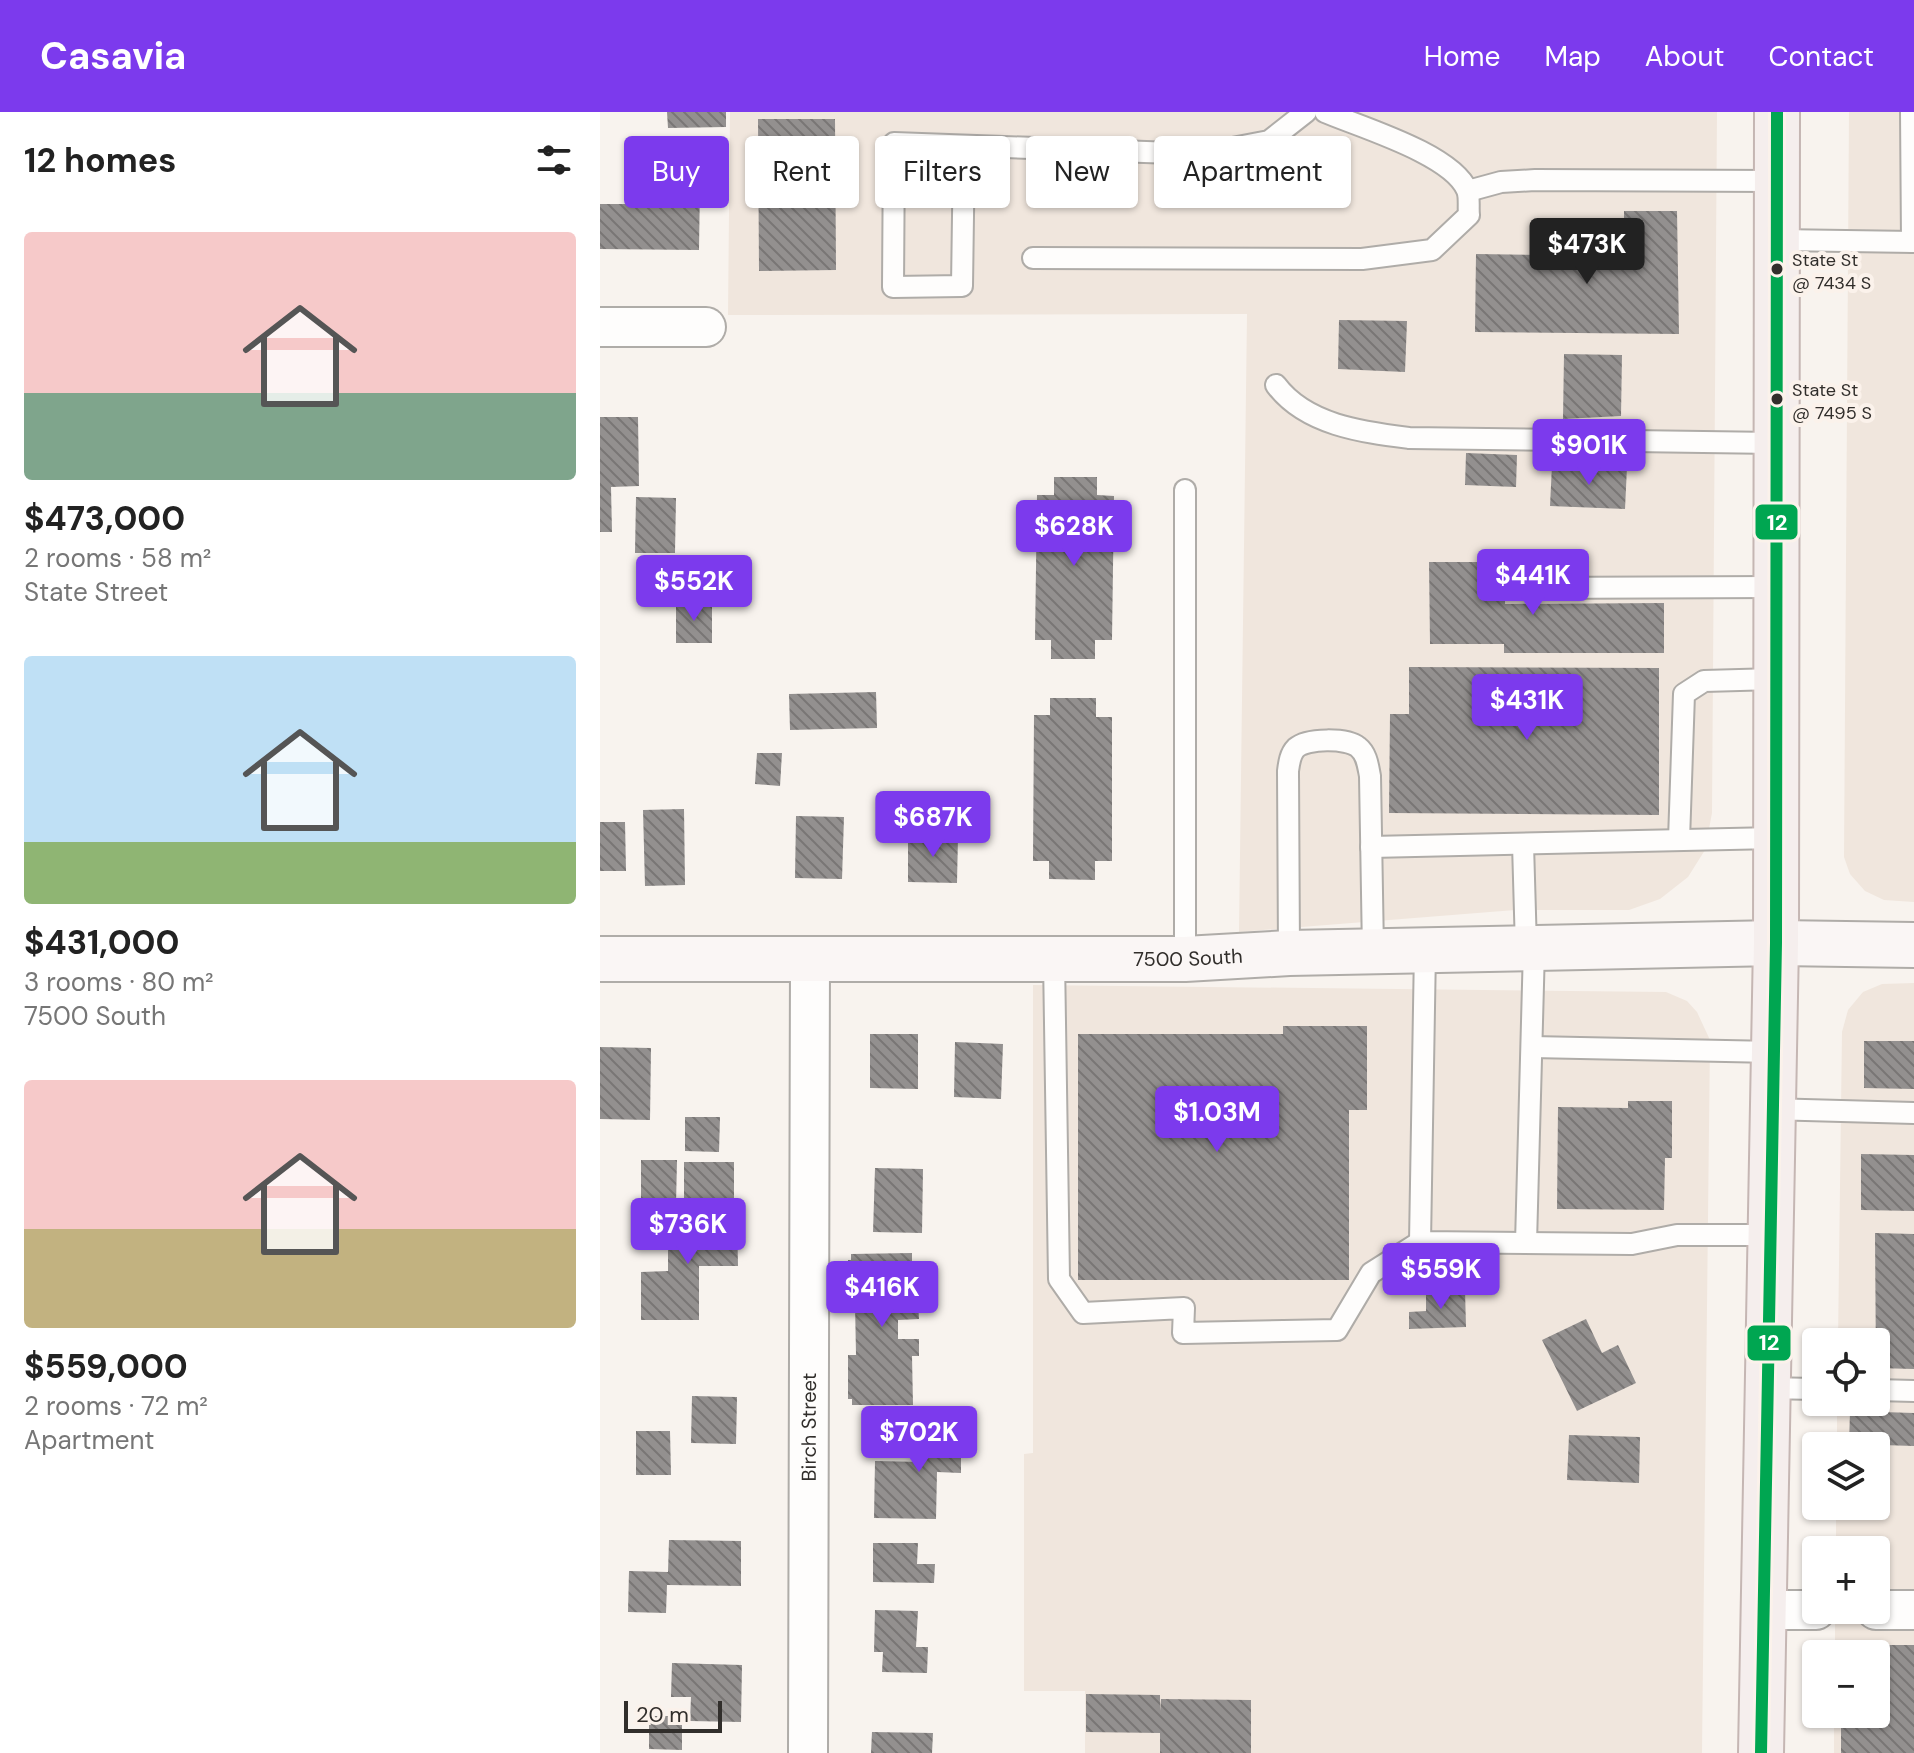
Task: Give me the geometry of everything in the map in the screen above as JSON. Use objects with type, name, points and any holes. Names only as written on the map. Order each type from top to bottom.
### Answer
[{"type":"main road","points":[[1761,1753],[1776,943],[1777,112]]},
{"type":"street","points":[[600,327],[706,327]]},
{"type":"street","name":"7500 South","points":[[600,959],[1185,959],[1289,953],[1776,943],[1914,945]]},
{"type":"street","name":"Birch Street","points":[[808,1753],[810,959]]},
{"type":"street","points":[[1765,1610],[1802,1610]]},
{"type":"street","points":[[1890,1610],[1914,1610]]},
{"type":"lane","points":[[1010,148],[1201,154],[1269,141],[1306,112]]},
{"type":"lane","points":[[1033,258],[1362,259],[1398,256],[1432,250],[1469,215],[1468,191],[1456,174],[1422,152],[1325,112]]},
{"type":"lane","points":[[1775,240],[1913,242],[1911,112]]},
{"type":"lane","points":[[894,143],[964,147],[962,286],[893,287],[894,143]]},
{"type":"lane","points":[[1468,191],[1501,182],[1535,180],[1776,181]]},
{"type":"lane","points":[[1276,385],[1300,409],[1350,430],[1387,435],[1459,441],[1775,443]]},
{"type":"lane","points":[[1185,490],[1185,959]]},
{"type":"lane","points":[[1516,588],[1775,587]]},
{"type":"lane","points":[[1679,840],[1684,694],[1704,681],[1775,679]]},
{"type":"lane","points":[[1289,953],[1288,771],[1290,757],[1297,746],[1311,742],[1344,742],[1358,746],[1366,758],[1370,776],[1373,951]]},
{"type":"lane","points":[[1371,847],[1775,838]]},
{"type":"lane","points":[[1523,844],[1532,1047],[1526,1243]]},
{"type":"lane","points":[[1420,1242],[1425,950]]},
{"type":"lane","points":[[1054,959],[1059,1279],[1083,1313],[1184,1308],[1183,1333],[1337,1330],[1371,1273],[1420,1242],[1632,1244],[1677,1235],[1771,1235]]},
{"type":"lane","points":[[1532,1047],[1774,1052]]},
{"type":"lane","points":[[1773,1109],[1914,1113]]},
{"type":"lane","points":[[1768,1388],[1802,1389]]},
{"type":"lane","points":[[1890,1390],[1914,1391]]},
{"type":"shaded area","points":[[730,112],[1717,112],[1712,813],[1705,850],[1688,877],[1660,899],[1629,910],[1515,910],[1239,932],[1247,314],[728,315]]},
{"type":"shaded area","points":[[1849,112],[1914,112],[1914,902],[1884,900],[1865,891],[1850,874],[1844,857]]},
{"type":"shaded area","points":[[1914,983],[1914,1753],[1834,1753],[1834,1728],[1890,1728],[1890,1640],[1835,1640],[1835,1624],[1890,1624],[1890,1536],[1836,1536],[1836,1520],[1890,1520],[1890,1432],[1837,1432],[1837,1416],[1890,1416],[1890,1328],[1838,1328],[1842,1032],[1848,1010],[1863,992],[1882,984]]},
{"type":"shaded area","points":[[1033,985],[1666,992],[1687,1001],[1697,1012],[1710,1040],[1702,1753],[1085,1753],[1085,1691],[1024,1691],[1024,1454],[1033,1453]]},
{"type":"building","points":[[667,112],[726,112],[726,127],[668,128]]},
{"type":"building","points":[[758,119],[835,119],[835,136],[758,136]]},
{"type":"building","points":[[600,204],[624,204],[624,208],[700,208],[699,250],[600,249]]},
{"type":"building","points":[[759,208],[836,208],[836,270],[759,271]]},
{"type":"building","points":[[1624,211],[1677,211],[1679,334],[1475,332],[1476,254],[1624,256]]},
{"type":"building","points":[[1339,320],[1407,321],[1405,372],[1338,369]]},
{"type":"building","points":[[1564,354],[1622,355],[1621,416],[1563,419]]},
{"type":"building","points":[[600,417],[638,417],[639,486],[611,487],[612,532],[600,532]]},
{"type":"building","points":[[1466,453],[1517,455],[1516,487],[1465,485]]},
{"type":"building","points":[[1552,465],[1627,467],[1625,509],[1550,506]]},
{"type":"building","points":[[1054,477],[1097,477],[1097,495],[1114,496],[1112,640],[1095,640],[1095,659],[1051,659],[1051,640],[1035,640],[1037,495],[1054,495]]},
{"type":"building","points":[[636,497],[676,498],[675,553],[635,553]]},
{"type":"building","points":[[1429,562],[1505,562],[1505,604],[1664,603],[1664,653],[1504,653],[1504,644],[1430,644]]},
{"type":"building","points":[[676,603],[712,603],[712,643],[676,643]]},
{"type":"building","points":[[1409,667],[1659,668],[1659,815],[1389,813],[1390,714],[1409,714]]},
{"type":"building","points":[[876,692],[877,728],[790,730],[789,694]]},
{"type":"building","points":[[1050,698],[1096,698],[1096,717],[1112,717],[1112,861],[1095,861],[1095,880],[1049,879],[1049,861],[1033,861],[1034,715],[1050,715]]},
{"type":"building","points":[[757,753],[782,753],[780,786],[755,784]]},
{"type":"building","points":[[684,809],[685,885],[645,886],[643,810]]},
{"type":"building","points":[[796,816],[844,817],[842,879],[795,878]]},
{"type":"building","points":[[600,822],[625,822],[626,871],[600,871]]},
{"type":"building","points":[[908,835],[958,836],[957,883],[908,882]]},
{"type":"building","points":[[1283,1026],[1367,1026],[1367,1110],[1349,1110],[1349,1280],[1078,1280],[1078,1034],[1283,1034]]},
{"type":"building","points":[[870,1034],[918,1034],[918,1089],[870,1088]]},
{"type":"building","points":[[1864,1041],[1914,1041],[1914,1089],[1864,1088]]},
{"type":"building","points":[[955,1042],[1003,1044],[1001,1099],[954,1097]]},
{"type":"building","points":[[600,1047],[651,1048],[650,1120],[600,1119]]},
{"type":"building","points":[[1628,1101],[1672,1101],[1672,1158],[1665,1158],[1664,1210],[1557,1209],[1558,1107],[1628,1108]]},
{"type":"building","points":[[685,1117],[720,1117],[719,1152],[685,1151]]},
{"type":"building","points":[[1861,1154],[1914,1155],[1914,1211],[1861,1210]]},
{"type":"building","points":[[641,1160],[677,1160],[676,1205],[641,1204]]},
{"type":"building","points":[[684,1162],[734,1162],[734,1203],[684,1203]]},
{"type":"building","points":[[875,1168],[923,1169],[922,1233],[873,1232]]},
{"type":"building","points":[[737,1217],[738,1266],[699,1266],[699,1320],[641,1320],[641,1272],[668,1271],[668,1218]]},
{"type":"building","points":[[1875,1233],[1914,1234],[1914,1369],[1890,1368],[1890,1328],[1876,1328]]},
{"type":"building","points":[[912,1253],[912,1302],[918,1302],[919,1319],[898,1320],[898,1339],[919,1339],[919,1356],[912,1356],[913,1405],[852,1405],[852,1399],[848,1399],[848,1355],[856,1355],[855,1303],[848,1303],[848,1260],[851,1260],[851,1254]]},
{"type":"building","points":[[1465,1290],[1466,1327],[1409,1329],[1409,1312],[1426,1311],[1426,1291]]},
{"type":"building","points":[[1586,1319],[1602,1353],[1618,1345],[1636,1383],[1577,1411],[1542,1340]]},
{"type":"building","points":[[692,1396],[737,1397],[736,1444],[691,1443]]},
{"type":"building","points":[[1914,1413],[1914,1446],[1890,1445],[1890,1432],[1849,1432],[1850,1416]]},
{"type":"building","points":[[925,1417],[961,1417],[961,1473],[937,1472],[936,1519],[874,1518],[875,1461],[924,1462]]},
{"type":"building","points":[[636,1431],[670,1431],[671,1475],[636,1475]]},
{"type":"building","points":[[1569,1435],[1640,1437],[1639,1483],[1567,1480]]},
{"type":"building","points":[[669,1540],[741,1541],[741,1586],[667,1585],[666,1613],[628,1612],[629,1571],[668,1572]]},
{"type":"building","points":[[873,1543],[918,1543],[917,1564],[935,1564],[934,1583],[873,1582]]},
{"type":"building","points":[[875,1610],[918,1611],[916,1647],[928,1647],[927,1673],[882,1672],[883,1652],[874,1652]]},
{"type":"building","points":[[1890,1645],[1914,1645],[1914,1753],[1841,1753],[1841,1728],[1890,1728]]},
{"type":"building","points":[[672,1663],[742,1665],[741,1722],[690,1721],[691,1697],[671,1697]]},
{"type":"building","points":[[1086,1694],[1160,1695],[1160,1711],[1161,1699],[1251,1700],[1251,1753],[1160,1753],[1160,1733],[1086,1732]]},
{"type":"building","points":[[649,1716],[682,1716],[682,1750],[649,1749]]},
{"type":"building","points":[[872,1732],[933,1733],[932,1753],[871,1753]]},
{"type":"transit line","name":"12","points":[[1761,1753],[1776,943],[1777,112]]},
{"type":"place","name":"State St @ 7434 S","points":[[1777,269]]},
{"type":"place","name":"State St @ 7495 S","points":[[1777,399]]}]
